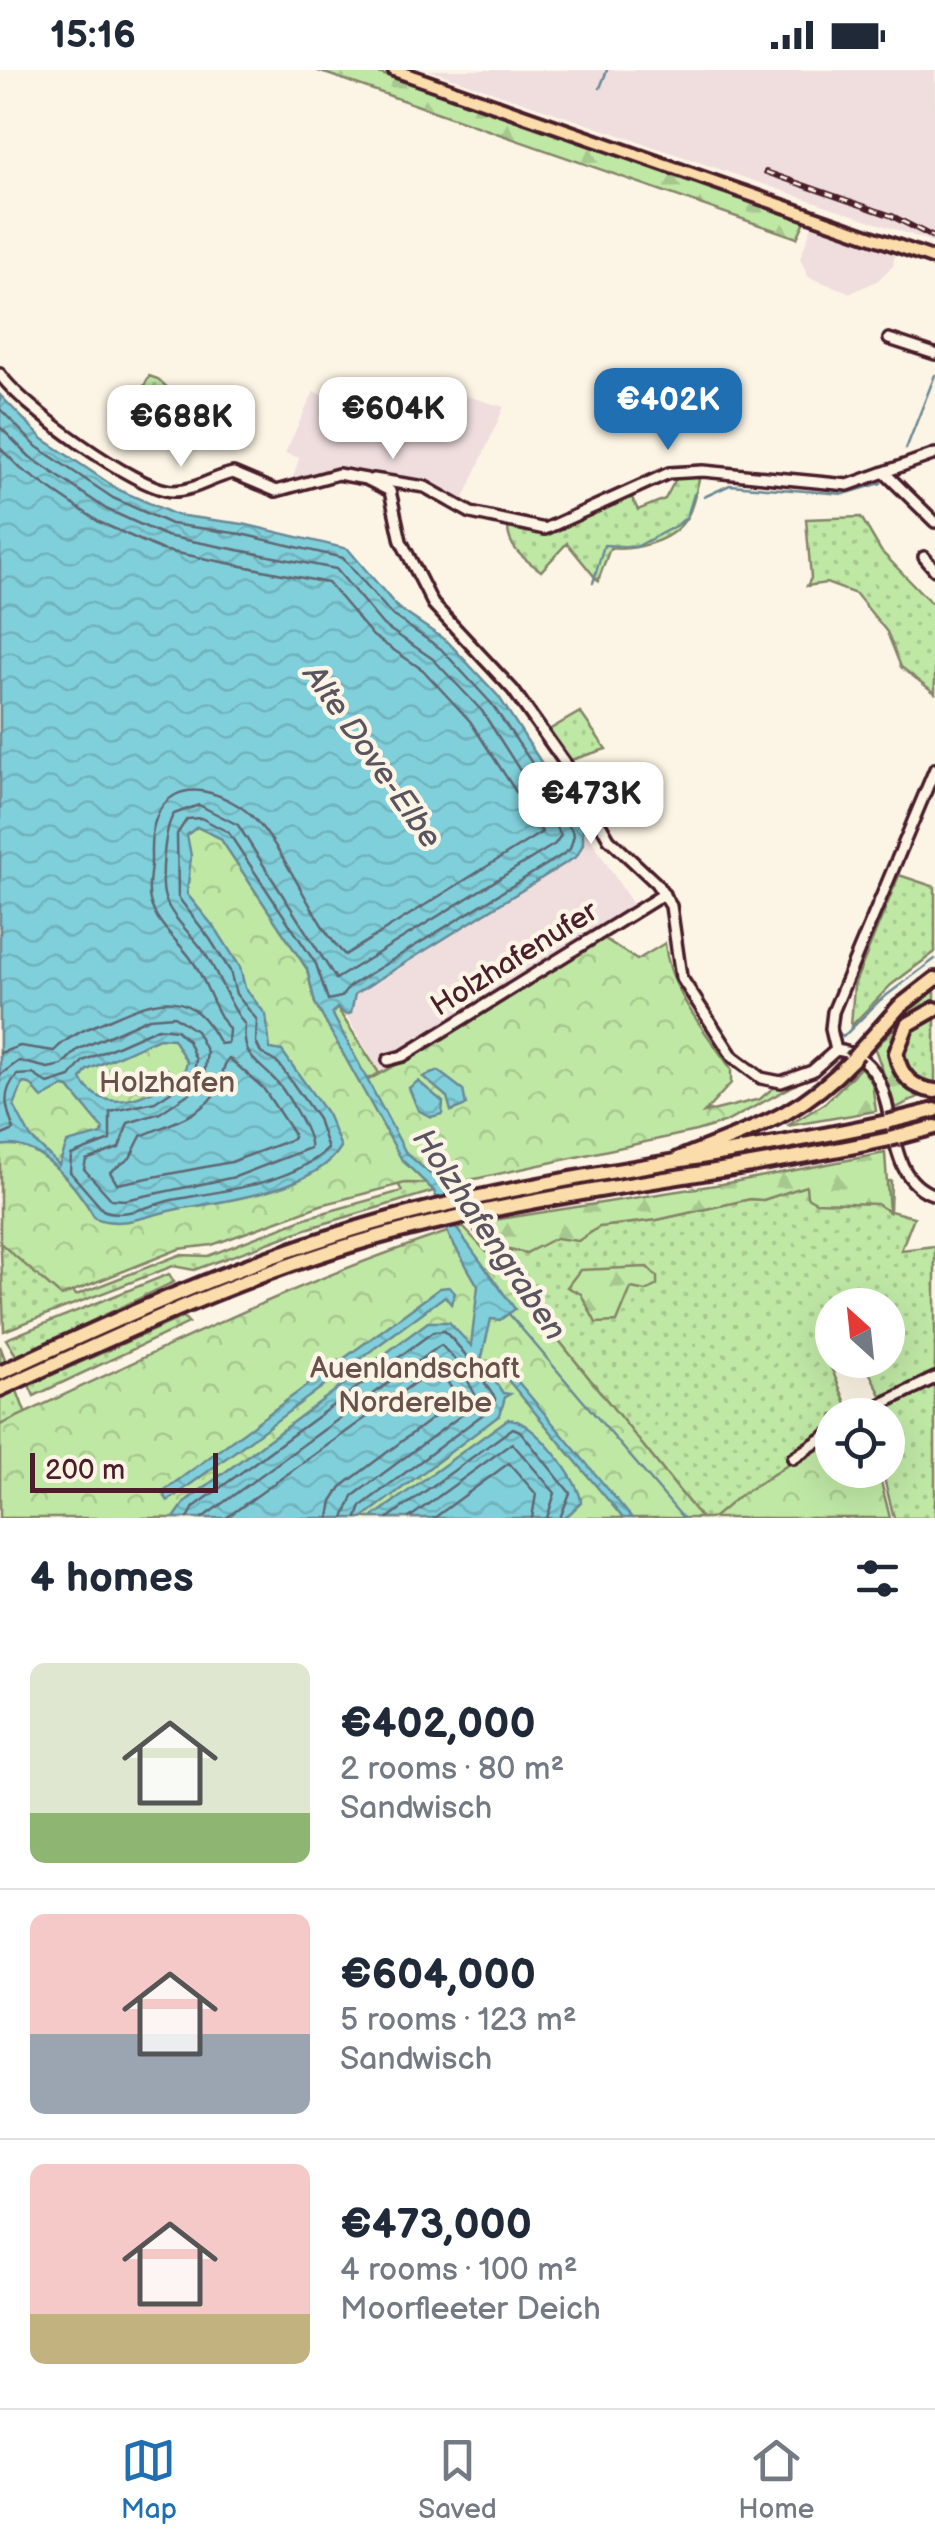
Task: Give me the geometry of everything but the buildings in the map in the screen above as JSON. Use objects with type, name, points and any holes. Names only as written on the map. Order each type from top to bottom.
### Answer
[{"type":"highway","points":[[658,1168],[782,1118],[819,1092],[899,1007],[935,979]]},
{"type":"highway","points":[[935,1009],[907,1025],[896,1053],[904,1077],[935,1092]]},
{"type":"highway","points":[[0,1372],[275,1254],[434,1207],[658,1168],[935,1110]]},
{"type":"highway","points":[[0,1389],[296,1262],[454,1218],[894,1138],[934,1127]]},
{"type":"main road","points":[[394,70],[935,259]]},
{"type":"street","points":[[889,339],[935,354]]},
{"type":"street","points":[[0,374],[15,392],[63,428],[129,473],[162,488],[180,490],[233,473],[276,490],[331,474],[417,486],[471,513],[545,530],[670,473],[703,471],[848,485],[935,454]]},
{"type":"street","points":[[884,472],[935,522]]},
{"type":"street","points":[[366,479],[393,496],[401,541],[434,604],[513,690],[567,766],[609,840],[664,894],[675,914],[681,978],[733,1057],[761,1078],[781,1082],[812,1071],[836,1050]]},
{"type":"street","points":[[393,496],[417,486]]},
{"type":"street","points":[[924,557],[935,570]]},
{"type":"street","points":[[836,1050],[830,1030],[833,1012],[935,768]]},
{"type":"street","name":"Holzhafenufer","points":[[388,1060],[402,1056],[664,894]]},
{"type":"street","points":[[836,1050],[862,1060],[875,1073],[884,1093],[902,1169],[917,1187],[935,1195]]},
{"type":"street","points":[[893,1398],[935,1378]]},
{"type":"street","points":[[794,1458],[815,1444]]},
{"type":"shaded area","points":[[429,70],[935,70],[935,243]]},
{"type":"shaded area","points":[[812,226],[895,253],[893,266],[877,281],[851,293],[808,277],[800,258]]},
{"type":"shaded area","points":[[447,390],[504,407],[462,503],[411,478],[367,472],[331,469],[291,484],[299,458],[285,453],[314,391],[364,417],[393,424],[435,417]]},
{"type":"shaded area","points":[[583,827],[639,914],[380,1074],[346,1015],[351,1013],[355,994],[427,951],[584,835]]},
{"type":"green space","points":[[316,70],[370,70],[805,221],[797,238]]},
{"type":"green space","points":[[149,376],[181,400],[157,444],[125,426]]},
{"type":"green space","points":[[694,474],[699,480],[694,501],[678,528],[651,543],[610,548],[598,581],[567,543],[541,571],[510,540],[508,525],[555,532],[629,492],[638,510],[665,499],[678,475]]},
{"type":"green space","points":[[861,517],[881,551],[935,607],[935,693],[901,667],[887,632],[856,594],[826,583],[807,586],[811,578],[806,519]]},
{"type":"green space","name":"Holzhafen","points":[[0,534],[234,856],[307,969],[315,1003],[361,1084],[432,1045],[602,937],[637,960],[665,943],[681,994],[731,1069],[731,1083],[704,1113],[760,1099],[773,1088],[797,1084],[726,1122],[696,1131],[452,1184],[405,1183],[321,1205],[212,1245],[179,1249],[61,1296],[0,1243]]},
{"type":"green space","points":[[580,712],[606,749],[571,760],[549,730]]},
{"type":"green space","points":[[899,875],[935,887],[935,952],[891,985],[851,1026],[854,985]]},
{"type":"green space","points":[[935,991],[935,1005],[907,1019],[890,1045],[891,1066],[920,1096],[896,1108],[875,1049],[915,1003]]},
{"type":"green space","points":[[337,1008],[379,1073],[367,1079],[332,1014]]},
{"type":"green space","points":[[935,1014],[935,1087],[907,1071],[900,1052],[911,1033]]},
{"type":"green space","points":[[861,1067],[872,1083],[876,1111],[787,1126],[824,1104]]},
{"type":"green space","points":[[885,1153],[889,1212],[877,1204],[816,1202],[807,1197],[806,1186],[763,1200],[750,1199],[657,1220],[599,1227],[578,1241],[556,1238],[526,1253],[510,1249],[509,1257],[514,1261],[508,1265],[497,1263],[469,1224],[722,1184]]},
{"type":"green space","points":[[383,1157],[425,1177],[434,1191],[306,1229],[194,1270],[173,1266],[4,1331],[0,1224],[76,1295],[179,1255],[208,1256],[305,1218],[402,1191]]},
{"type":"green space","points":[[891,1181],[890,1211],[914,1217],[901,1250],[935,1246],[935,1374],[882,1397],[872,1378],[905,1378],[905,1288],[815,1288],[815,1378],[835,1378],[844,1398],[815,1398],[815,1438],[791,1453],[794,1459],[713,1518],[701,1518],[497,1263],[508,1265],[513,1260],[510,1249],[526,1253],[556,1237],[578,1241],[599,1227],[657,1220],[750,1199],[763,1200],[807,1185]]},
{"type":"green space","name":"Auenlandschaft Norderelbe","points":[[463,1227],[497,1263],[701,1518],[0,1518],[0,1425],[286,1293]]},
{"type":"green space","points":[[647,1267],[657,1277],[657,1285],[646,1291],[631,1288],[617,1322],[596,1323],[581,1294],[567,1287],[580,1270]]},
{"type":"green space","points":[[169,1274],[174,1282],[17,1357],[6,1339]]},
{"type":"green space","points":[[183,1317],[189,1323],[34,1396],[29,1385]]},
{"type":"green space","points":[[0,1346],[52,1483],[0,1428]]},
{"type":"green space","points":[[935,1383],[935,1518],[894,1518],[886,1488],[905,1488],[904,1398]]},
{"type":"green space","points":[[815,1448],[815,1488],[882,1488],[890,1518],[713,1518],[739,1496]]},
{"type":"water","name":"Alte Dove-Elbe","points":[[0,395],[43,439],[119,490],[176,515],[243,524],[348,549],[398,608],[448,642],[499,697],[583,827],[583,844],[577,856],[355,994],[351,1013],[346,1015],[337,1008],[332,1013],[406,1153],[443,1185],[457,1229],[515,1309],[500,1320],[491,1319],[481,1361],[503,1393],[510,1394],[505,1397],[500,1415],[362,1518],[174,1518],[186,1501],[428,1322],[449,1322],[471,1346],[478,1286],[449,1236],[434,1191],[402,1160],[315,1003],[307,969],[220,838],[197,827],[187,835],[191,856],[187,894],[218,932],[240,967],[245,988],[266,1015],[270,1049],[282,1051],[327,1114],[341,1147],[329,1162],[311,1174],[267,1192],[116,1222],[95,1218],[67,1179],[42,1157],[15,1145],[0,1146]],"holes":[[[159,1038],[173,1039],[187,1062],[184,1072],[159,1088],[116,1101],[91,1092],[81,1079],[87,1070]],[[23,1083],[30,1084],[42,1098],[62,1087],[69,1088],[103,1129],[102,1134],[67,1143],[59,1165],[31,1138],[14,1106]]]},
{"type":"water","points":[[438,1071],[463,1090],[466,1105],[451,1111],[447,1097],[423,1077]]},
{"type":"water","points":[[418,1081],[443,1102],[442,1114],[431,1117],[418,1110],[409,1088]]},
{"type":"water","points":[[449,1287],[455,1293],[451,1304],[445,1296],[168,1501],[162,1492],[440,1288]]},
{"type":"water","points":[[504,1365],[632,1518],[623,1518],[502,1373]]},
{"type":"water","points":[[508,1419],[530,1429],[542,1440],[574,1482],[581,1503],[565,1518],[371,1518]]},
{"type":"waterway","points":[[600,88],[607,70]]},
{"type":"waterway","points":[[906,449],[935,375]]},
{"type":"waterway","points":[[923,463],[935,460]]},
{"type":"waterway","points":[[894,475],[906,469]]},
{"type":"waterway","points":[[704,497],[730,485],[844,494],[881,483]]},
{"type":"waterway","points":[[593,583],[604,545],[636,547],[677,525],[687,517],[694,494]]},
{"type":"waterway","points":[[841,1004],[837,1030],[843,1037],[879,1001],[935,959]]},
{"type":"waterway","points":[[846,992],[851,980]]},
{"type":"waterway","name":"Holzhafengraben","points":[[509,1314],[683,1518]]},
{"type":"railway","points":[[766,172],[892,216],[935,238]]}]
